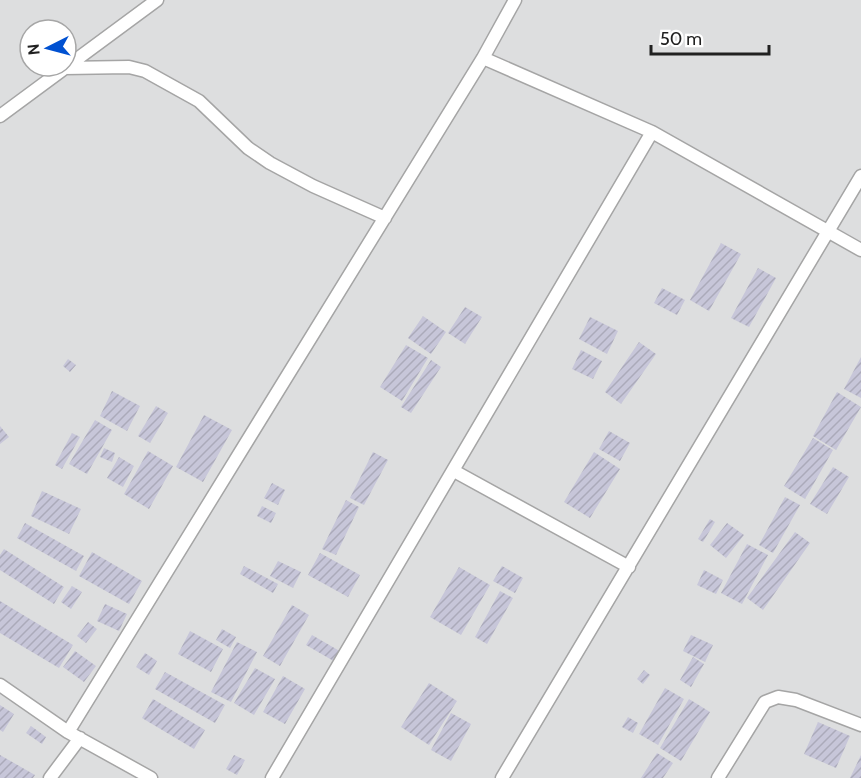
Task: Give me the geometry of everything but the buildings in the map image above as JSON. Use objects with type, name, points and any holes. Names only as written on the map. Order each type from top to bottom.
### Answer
[{"type":"street","points":[[78,58],[157,0]]},
{"type":"street","points":[[68,732],[483,58],[516,0]]},
{"type":"street","points":[[483,58],[652,132],[861,250]]},
{"type":"street","points":[[78,68],[129,67],[145,71],[199,101],[249,148],[270,163],[313,186],[385,218]]},
{"type":"street","points":[[0,117],[51,78]]},
{"type":"street","points":[[272,778],[652,132]]},
{"type":"street","points":[[502,778],[861,176]]},
{"type":"street","points":[[454,471],[629,567]]},
{"type":"street","points":[[0,684],[68,732],[151,778]]},
{"type":"street","points":[[718,778],[765,702],[778,697],[796,699],[861,725]]},
{"type":"street","points":[[50,778],[80,738]]},
{"type":"shaded area","points":[[0,0],[861,0],[861,778],[0,778]]}]
